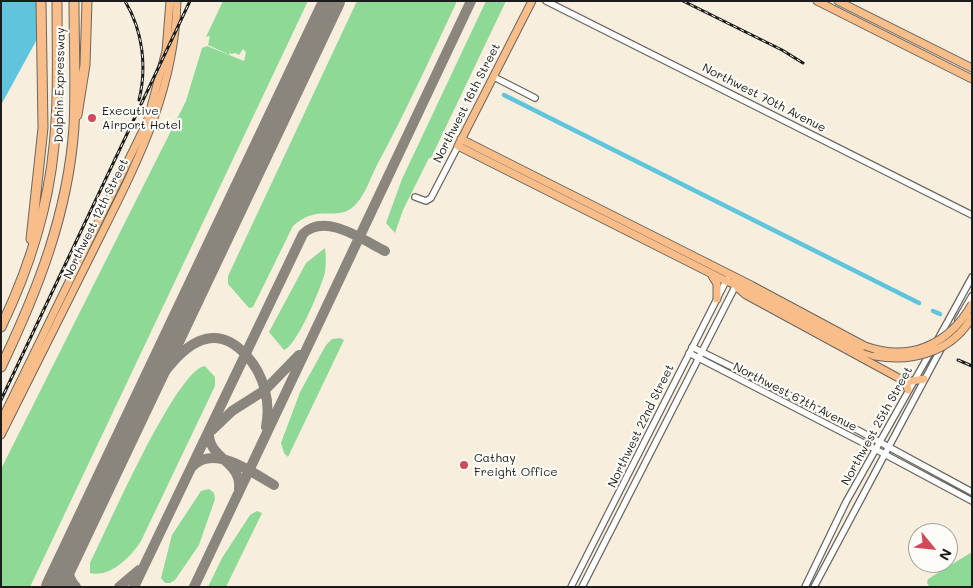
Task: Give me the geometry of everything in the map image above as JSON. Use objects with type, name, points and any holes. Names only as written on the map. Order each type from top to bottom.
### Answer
[{"type":"highway","points":[[27,266],[42,134],[41,1]]},
{"type":"highway","name":"Dolphin Expressway","points":[[1,327],[27,266],[44,210],[54,147],[57,1]]},
{"type":"highway","name":"Dolphin Expressway","points":[[1,367],[32,302],[53,242],[66,190],[74,127],[74,1]]},
{"type":"highway","points":[[74,127],[80,106],[85,65],[87,1]]},
{"type":"main road","name":"Northwest 12th Street","points":[[1,421],[128,165],[147,122],[166,51],[170,1]]},
{"type":"main road","name":"Northwest 12th Street","points":[[1,435],[153,124],[170,62],[176,30],[177,1]]},
{"type":"main road","name":"Northwest 16th Street","points":[[459,143],[532,1]]},
{"type":"main road","points":[[817,1],[972,79]]},
{"type":"main road","points":[[838,1],[972,68]]},
{"type":"main road","points":[[874,30],[878,22]]},
{"type":"main road","points":[[943,65],[950,65],[958,61]]},
{"type":"main road","points":[[459,143],[711,273],[728,278]]},
{"type":"main road","points":[[459,143],[865,346],[891,353],[930,346],[945,338],[957,327],[972,304]]},
{"type":"main road","points":[[711,273],[718,284],[717,299]]},
{"type":"main road","points":[[738,283],[859,350],[875,356],[901,359],[914,358],[936,350],[957,336],[972,317]]},
{"type":"main road","points":[[738,283],[746,295],[910,382],[924,379]]},
{"type":"main road","points":[[908,390],[910,382]]},
{"type":"street","name":"Northwest 70th Avenue","points":[[546,1],[972,215]]},
{"type":"street","points":[[494,77],[535,98]]},
{"type":"street","name":"Northwest 16th Street","points":[[415,197],[426,201],[431,198],[459,143]]},
{"type":"street","name":"Northwest 25th Street","points":[[910,382],[944,329],[972,277]]},
{"type":"street","name":"Northwest 22nd Street","points":[[571,587],[728,278]]},
{"type":"street","name":"Northwest 22nd Street","points":[[582,587],[738,283]]},
{"type":"street","name":"Northwest 25th Street","points":[[814,587],[924,379],[972,296]]},
{"type":"street","points":[[944,329],[950,333]]},
{"type":"street","name":"Northwest 67th Avenue","points":[[692,347],[880,441],[972,492]]},
{"type":"street","name":"Northwest 67th Avenue","points":[[689,353],[972,501]]},
{"type":"street","name":"Northwest 25th Street","points":[[805,587],[834,525],[908,390]]},
{"type":"green space","points":[[223,1],[308,1],[30,587],[1,587],[1,469],[186,101],[202,48],[207,46],[244,61],[246,52],[243,49],[239,55],[231,54],[229,51],[230,55],[208,45],[210,36],[206,37]]},
{"type":"green space","points":[[357,1],[457,1],[408,106],[360,199],[353,207],[346,211],[310,215],[293,226],[253,307],[249,308],[228,284],[228,276]]},
{"type":"green space","points":[[486,1],[506,1],[431,158],[429,158],[403,210],[395,233],[386,223],[402,179]]},
{"type":"green space","points":[[325,248],[325,272],[319,290],[302,327],[284,350],[269,332],[306,263]]},
{"type":"green space","points":[[340,338],[344,340],[288,457],[284,453],[281,443],[300,392],[326,345],[332,339]]},
{"type":"green space","points":[[205,366],[215,377],[215,386],[141,541],[119,565],[98,574],[90,573],[90,563],[160,421],[192,374]]},
{"type":"green space","points":[[209,489],[214,493],[215,499],[199,545],[175,580],[165,583],[161,578],[172,535],[201,491]]},
{"type":"green space","points":[[257,511],[262,513],[226,587],[208,587],[222,558],[250,515]]},
{"type":"green space","points":[[972,552],[972,587],[930,587],[927,583],[928,579],[938,573],[958,573],[958,561]]},
{"type":"water","points":[[1,1],[39,1],[41,32],[1,105]]},
{"type":"waterway","points":[[504,95],[919,303]]},
{"type":"waterway","points":[[933,311],[940,314]]},
{"type":"taxiway","points":[[194,587],[471,1]]},
{"type":"taxiway","points":[[134,587],[303,234],[312,228],[322,226],[333,227],[355,235],[385,251]]},
{"type":"taxiway","points":[[117,455],[138,414],[168,367],[186,349],[206,339],[226,340],[253,363],[265,389],[268,408],[266,427]]},
{"type":"taxiway","points":[[212,430],[232,411],[265,390],[299,355]]},
{"type":"taxiway","points":[[209,430],[213,447],[235,472],[239,489]]},
{"type":"taxiway","points":[[192,467],[201,460],[211,458],[222,459],[233,462],[274,485]]},
{"type":"taxiway","points":[[73,546],[68,572],[76,587]]},
{"type":"taxiway","points":[[119,587],[139,570]]},
{"type":"runway","points":[[54,587],[332,1]]},
{"type":"railway","points":[[125,1],[136,24],[142,49],[143,75],[139,100]]},
{"type":"railway","points":[[1,400],[190,1]]},
{"type":"railway","points":[[683,1],[782,50],[803,63]]},
{"type":"railway","points":[[958,360],[972,366]]},
{"type":"place","name":"Executive Airport Hotel","points":[[92,118]]},
{"type":"place","name":"Cathay Freight Office","points":[[464,465]]}]
